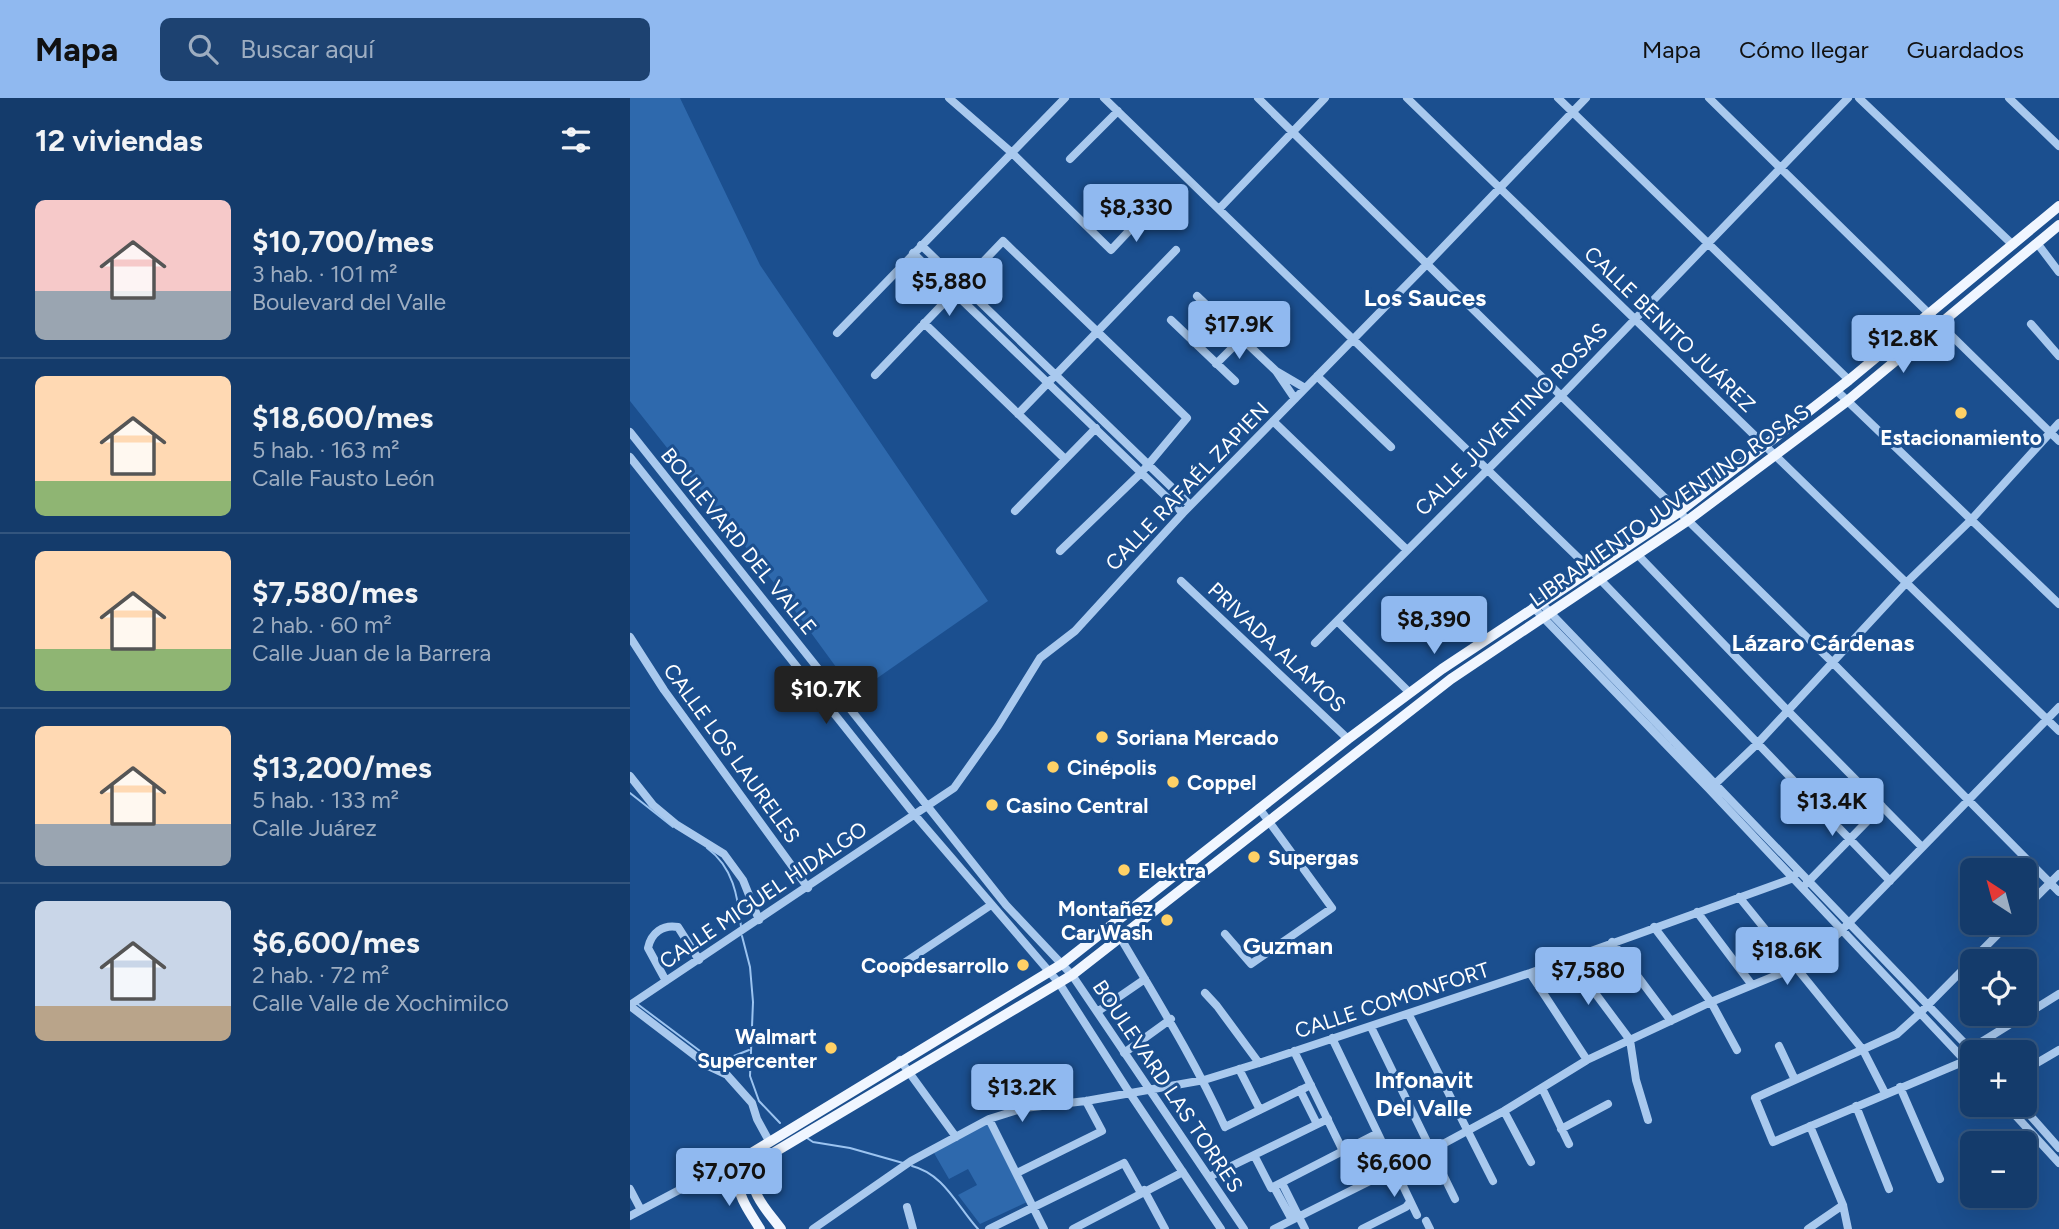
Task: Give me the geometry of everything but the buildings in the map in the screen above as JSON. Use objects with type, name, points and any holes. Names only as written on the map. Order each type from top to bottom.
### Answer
[{"type":"main road","name":"LIBRAMIENTO JUVENTINO ROSAS","points":[[753,1152],[900,1060],[1062,964],[1259,808],[1442,669],[1679,512],[1849,380],[2059,206]]},
{"type":"main road","name":"LIBRAMIENTO JUVENTINO ROSAS","points":[[781,1229],[753,1186],[752,1174],[758,1162],[1072,975],[1451,680],[1687,521],[1775,456],[1846,402],[2059,225]]},
{"type":"main road","points":[[1442,669],[1451,680]]},
{"type":"main road","points":[[753,1152],[743,1163],[738,1176],[738,1188],[744,1204],[760,1229]]},
{"type":"street","points":[[949,98],[1011,152],[1111,250],[1140,219]]},
{"type":"street","points":[[837,332],[1065,98]]},
{"type":"street","points":[[1104,98],[1592,571],[1891,881]]},
{"type":"street","points":[[1258,98],[1833,663],[2059,891]]},
{"type":"street","points":[[1219,209],[1325,98]]},
{"type":"street","name":"CALLE BENITO JUÁREZ","points":[[1407,98],[2059,731]]},
{"type":"street","points":[[1558,98],[1849,380]]},
{"type":"street","name":"CALLE RAFAÉL ZAPIEN","points":[[914,814],[954,788],[999,726],[1040,658],[1074,631],[1190,505],[1586,98]]},
{"type":"street","points":[[1709,98],[2059,441]]},
{"type":"street","name":"CALLE JUVENTINO ROSAS","points":[[1315,643],[1562,395],[1848,98]]},
{"type":"street","points":[[1859,98],[2012,245]]},
{"type":"street","points":[[2009,98],[2059,146]]},
{"type":"street","points":[[1070,159],[1118,111]]},
{"type":"street","points":[[875,375],[1003,241],[1187,418],[1149,465],[1059,551]]},
{"type":"street","points":[[2037,243],[2059,272]]},
{"type":"street","points":[[921,245],[1053,378],[1096,428],[1183,513]]},
{"type":"street","points":[[1018,414],[1176,250]]},
{"type":"street","points":[[913,253],[1190,505]]},
{"type":"street","points":[[1197,296],[1276,371],[1295,399]]},
{"type":"street","points":[[1194,342],[1219,317]]},
{"type":"street","points":[[1171,320],[1235,381]]},
{"type":"street","points":[[924,323],[1065,459]]},
{"type":"street","points":[[2031,324],[2059,356]]},
{"type":"street","points":[[1216,363],[1242,338]]},
{"type":"street","points":[[1276,371],[1305,388]]},
{"type":"street","points":[[1317,376],[1391,447]]},
{"type":"street","points":[[1836,390],[2059,604]]},
{"type":"street","points":[[1273,421],[1407,550]]},
{"type":"street","points":[[1712,786],[1757,744],[1906,583],[1971,520],[2059,423]]},
{"type":"street","points":[[1016,511],[1096,428]]},
{"type":"street","name":"BOULEVARD DEL VALLE","points":[[630,432],[1006,905],[1062,964]]},
{"type":"street","name":"BOULEVARD DEL VALLE","points":[[630,457],[914,814],[1049,971]]},
{"type":"street","points":[[1637,554],[1922,847]]},
{"type":"street","name":"PRIVADA ALAMOS","points":[[1181,580],[1348,739]]},
{"type":"street","points":[[754,612],[765,602]]},
{"type":"street","points":[[1537,605],[1795,875],[1848,924],[1962,1040]]},
{"type":"street","points":[[1337,621],[1410,693]]},
{"type":"street","name":"CALLE LOS LAURELES","points":[[630,638],[664,690],[808,888]]},
{"type":"street","points":[[1274,1229],[1467,1132],[1587,1060],[1711,1002],[1794,968],[1841,932],[2059,707]]},
{"type":"street","points":[[857,742],[869,732]]},
{"type":"street","points":[[630,776],[653,804],[677,825],[724,854],[743,880],[755,923]]},
{"type":"street","points":[[1805,885],[1882,806]]},
{"type":"street","points":[[1225,934],[1251,964],[1332,908],[1259,808]]},
{"type":"street","name":"CALLE MIGUEL HIDALGO","points":[[632,1003],[808,888],[914,814]]},
{"type":"street","points":[[960,866],[976,867]]},
{"type":"street","points":[[2037,896],[2059,874]]},
{"type":"street","name":"CALLE COMONFORT","points":[[813,1229],[901,1167],[989,1119],[1024,1108],[1086,1101],[1204,1080],[1409,1015],[1795,875]]},
{"type":"street","points":[[1805,885],[1841,932],[1960,1056]]},
{"type":"street","points":[[1738,897],[1863,1050],[1885,1093]]},
{"type":"street","points":[[892,971],[991,905]]},
{"type":"street","points":[[1697,912],[1752,985]]},
{"type":"street","points":[[666,981],[648,948],[649,939],[658,931],[669,925],[678,927],[699,960]]},
{"type":"street","points":[[1654,927],[1711,1002],[1737,1050]]},
{"type":"street","points":[[1960,1063],[1773,1142],[1755,1097],[1897,1034],[1997,935]]},
{"type":"street","points":[[1121,937],[1171,1019],[1204,1080],[1225,1127],[1311,1085]]},
{"type":"street","points":[[1612,942],[1671,1021]]},
{"type":"street","points":[[1569,958],[1630,1040],[1636,1080],[1648,1120]]},
{"type":"street","name":"BOULEVARD LAS TORRES","points":[[1062,964],[1244,1229]]},
{"type":"street","name":"BOULEVARD LAS TORRES","points":[[1049,971],[1221,1229]]},
{"type":"street","points":[[1530,973],[1587,1060]]},
{"type":"street","points":[[1097,1012],[1145,979]]},
{"type":"street","points":[[1205,993],[1259,1063]]},
{"type":"street","points":[[1988,1040],[2059,994]]},
{"type":"street","points":[[632,1003],[710,1067],[727,1075],[752,1103],[769,1141]]},
{"type":"street","points":[[1409,1015],[1493,1181]]},
{"type":"street","points":[[1125,1053],[1171,1019]]},
{"type":"street","points":[[1371,1027],[1455,1199]]},
{"type":"street","points":[[1332,1038],[1417,1215]]},
{"type":"street","points":[[1779,1046],[1795,1080]]},
{"type":"street","points":[[2037,1063],[2059,1050]]},
{"type":"street","points":[[1294,1051],[1343,1151]]},
{"type":"street","points":[[900,1060],[956,1138]]},
{"type":"street","points":[[1239,1069],[1260,1110]]},
{"type":"street","points":[[1900,1087],[1940,1179]]},
{"type":"street","points":[[1542,1088],[1569,1144]]},
{"type":"street","points":[[1300,1090],[1317,1124]]},
{"type":"street","points":[[1017,1173],[1102,1131],[1086,1101]]},
{"type":"street","points":[[1562,1129],[1608,1104]]},
{"type":"street","points":[[1856,1106],[1889,1189]]},
{"type":"street","points":[[1504,1111],[1531,1162]]},
{"type":"street","points":[[2017,1117],[2059,1163]]},
{"type":"street","points":[[2032,1117],[2059,1148]]},
{"type":"street","points":[[989,1119],[1045,1229]]},
{"type":"street","points":[[1209,1177],[1328,1119]]},
{"type":"street","points":[[1810,1126],[1843,1205],[1848,1229]]},
{"type":"street","points":[[1276,1186],[1376,1134]]},
{"type":"street","points":[[630,1216],[753,1152]]},
{"type":"street","points":[[1254,1155],[1295,1219],[1305,1229]]},
{"type":"street","points":[[989,1229],[1124,1163],[1162,1228]]},
{"type":"street","points":[[1073,1229],[1183,1172]]},
{"type":"street","points":[[630,1189],[641,1210]]},
{"type":"street","points":[[1362,1229],[1406,1207],[1410,1202]]},
{"type":"street","points":[[1808,1229],[1843,1205]]},
{"type":"street","points":[[907,1207],[913,1229]]},
{"type":"shaded area","points":[[630,98],[680,98],[760,265],[988,601],[873,681],[844,678],[782,593],[630,401]]},
{"type":"shaded area","points":[[987,1123],[1027,1202],[980,1224],[958,1195],[977,1185],[968,1169],[949,1179],[934,1153]]},
{"type":"waterway","points":[[630,793],[673,827]]},
{"type":"waterway","points":[[707,848],[723,864],[733,883],[741,927]]},
{"type":"waterway","points":[[742,936],[750,967],[753,1002],[750,1076],[759,1101],[780,1123]]},
{"type":"waterway","points":[[636,1003],[716,1063],[749,1050]]},
{"type":"waterway","points":[[807,1138],[813,1142],[850,1148],[903,1163]]},
{"type":"waterway","points":[[912,1166],[923,1170],[941,1183],[978,1229]]},
{"type":"place","name":"Estacionamiento","points":[[1961,413]]},
{"type":"place","name":"Soriana Mercado","points":[[1102,737]]},
{"type":"place","name":"Cinépolis","points":[[1053,767]]},
{"type":"place","name":"Coppel","points":[[1173,782]]},
{"type":"place","name":"Casino Central","points":[[992,805]]},
{"type":"place","name":"Supergas","points":[[1254,857]]},
{"type":"place","name":"Elektra","points":[[1124,870]]},
{"type":"place","name":"Montañez Car Wash","points":[[1167,920]]},
{"type":"place","name":"Coopdesarrollo","points":[[1023,965]]},
{"type":"place","name":"Walmart Supercenter","points":[[831,1048]]},
{"type":"district","name":"Los Sauces","points":[[1425,297]]},
{"type":"district","name":"Lázaro Cárdenas","points":[[1823,642]]},
{"type":"district","name":"Guzman","points":[[1288,945]]},
{"type":"district","name":"Infonavit Del Valle","points":[[1424,1093]]}]
